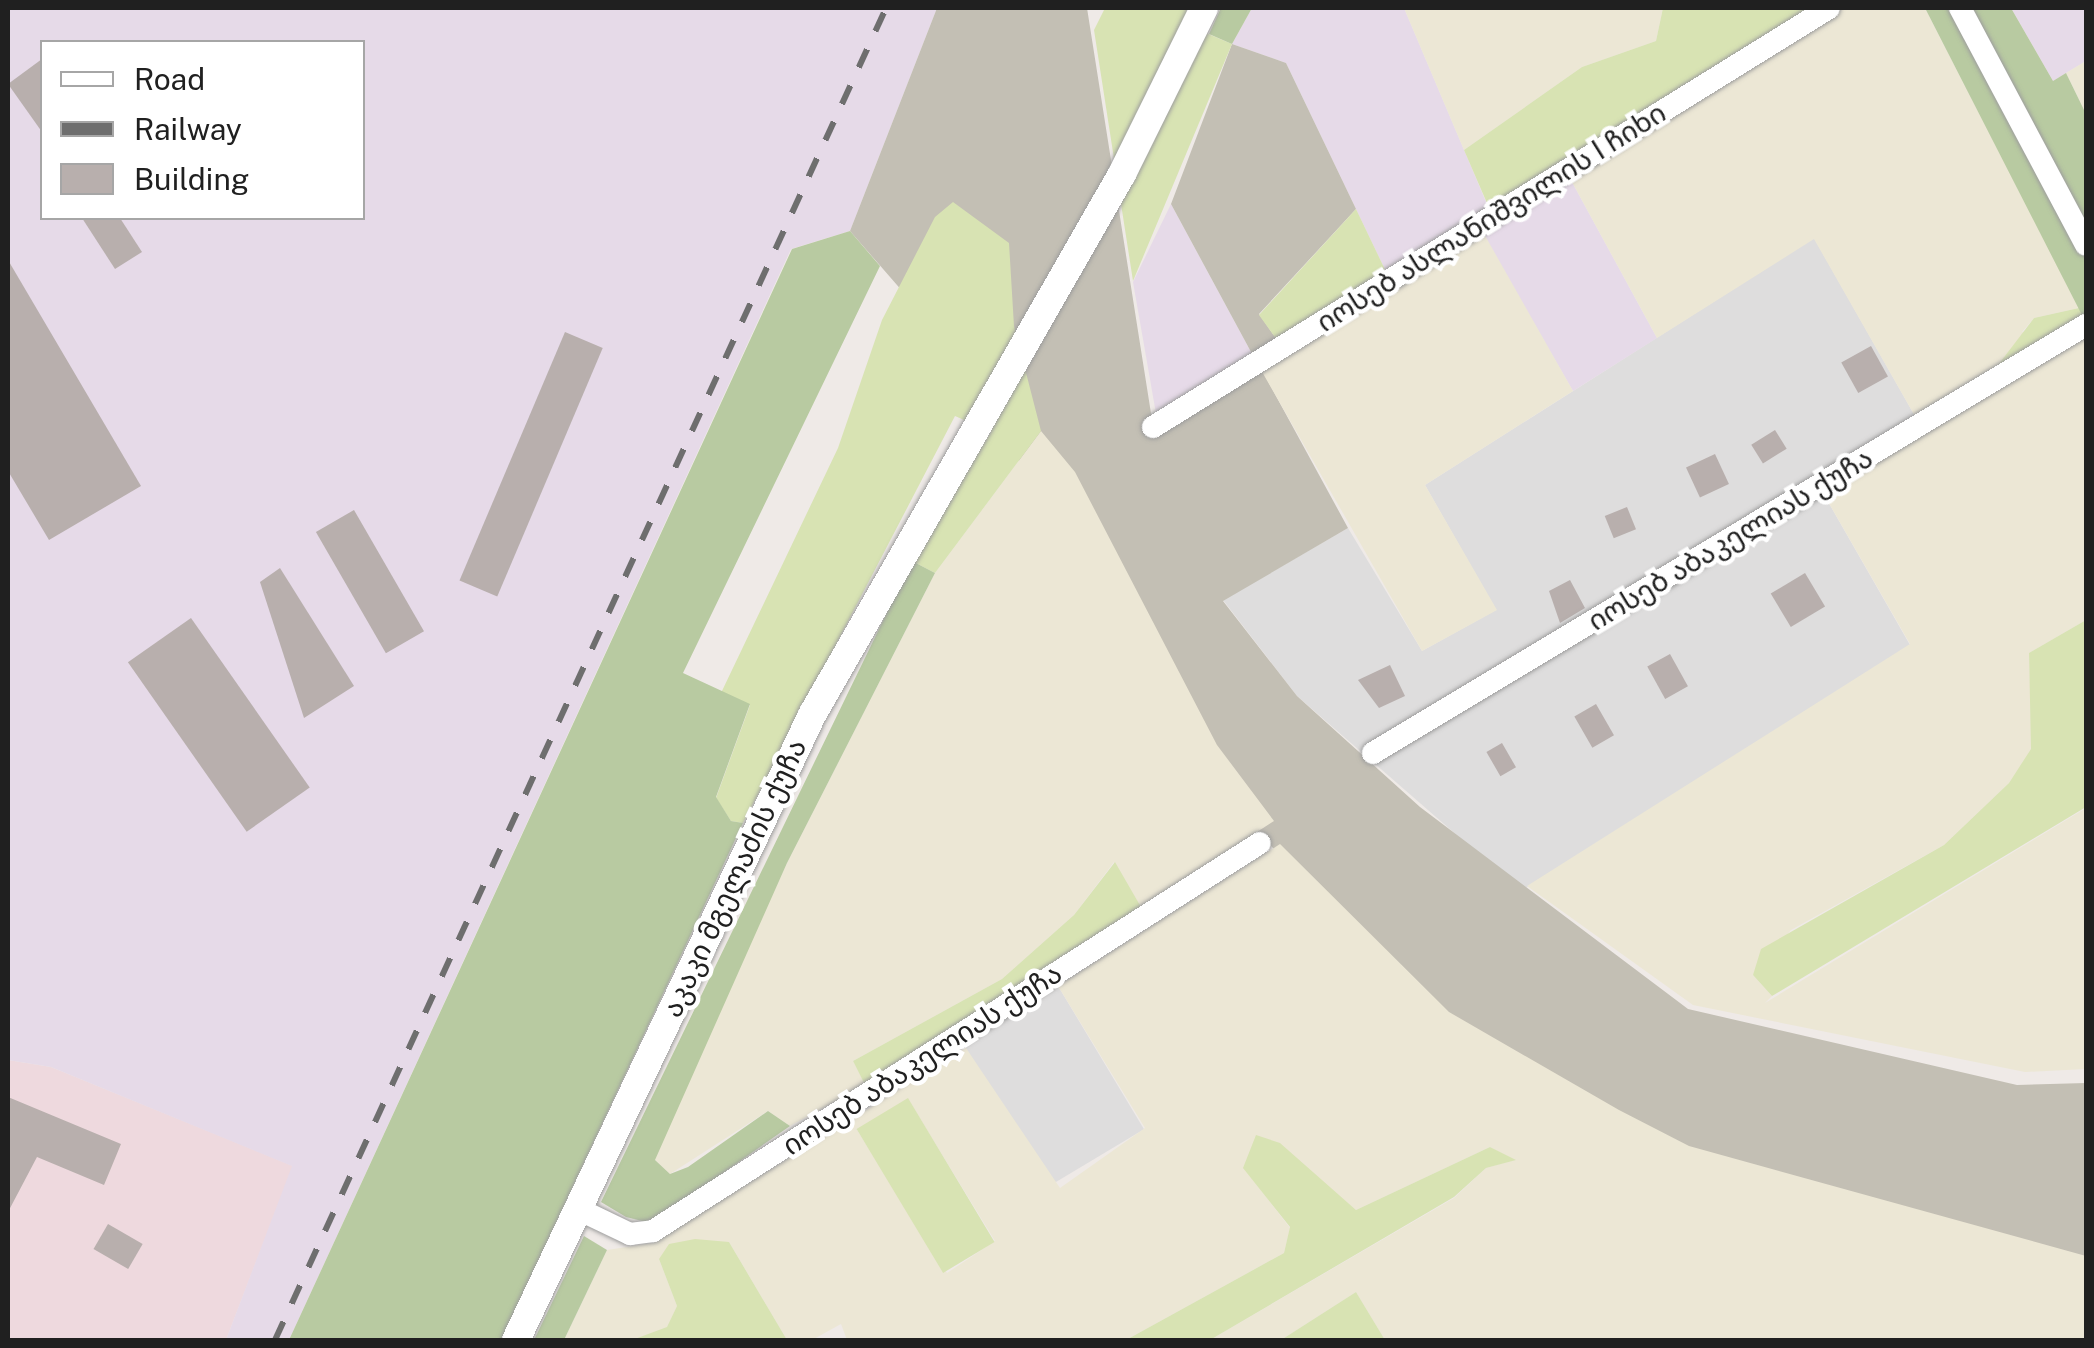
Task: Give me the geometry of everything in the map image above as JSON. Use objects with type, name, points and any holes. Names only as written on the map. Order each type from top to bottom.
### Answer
[{"type":"street","name":"აკაკი მგელაძის ქუჩა","points":[[516,1340],[812,715],[1122,174],[1204,8]]},
{"type":"street","name":"იოსებ ასლანიშვილის I ჩიხი","points":[[1153,428],[1830,8]]},
{"type":"street","points":[[1960,8],[2086,244]]},
{"type":"street","name":"იოსებ აბაკელიას ქუჩა","points":[[1373,753],[2086,325]]},
{"type":"street","name":"იოსებ აბაკელიას ქუჩა","points":[[578,1209],[630,1234],[652,1231],[1260,843]]},
{"type":"shaded area","points":[[8,8],[937,8],[850,231],[791,249],[289,1340],[226,1340],[292,1166],[51,1067],[8,1060]]},
{"type":"shaded area","points":[[937,8],[1087,8],[1153,426],[1257,363],[1171,204],[1232,44],[1286,63],[1356,209],[1259,314],[1282,347],[1258,363],[1348,528],[1223,601],[1297,696],[1420,807],[1688,1009],[2017,1085],[2086,1083],[2086,1273],[1678,1152],[1467,1041],[1244,819],[937,331],[850,231]]},
{"type":"shaded area","points":[[1252,8],[1404,8],[1492,216],[1566,171],[1657,338],[1573,391],[1478,226],[1390,280],[1286,63],[1232,44]]},
{"type":"shaded area","points":[[1404,8],[1663,8],[1656,41],[1582,67],[1464,150]]},
{"type":"shaded area","points":[[1829,8],[1925,8],[2079,308],[2034,318],[2022,332],[2086,325],[2086,620],[2029,653],[2032,749],[2009,783],[1944,845],[1791,930],[1753,975],[1772,996],[1765,1003],[2086,808],[2086,1069],[2025,1072],[1693,1005],[1527,886],[1910,644],[1819,486],[1920,425],[1814,239],[1657,338],[1566,171]]},
{"type":"shaded area","points":[[2011,8],[2086,8],[2086,61],[2053,81]]},
{"type":"shaded area","points":[[2086,61],[2086,114],[2066,73]]},
{"type":"shaded area","points":[[1171,204],[1257,363],[1158,425],[1133,282]]},
{"type":"shaded area","points":[[1479,225],[1573,391],[1425,485],[1497,610],[1422,651],[1257,363]]},
{"type":"shaded area","points":[[1814,238],[1920,425],[1819,486],[1910,645],[1521,891],[1297,696],[1223,600],[1348,528],[1422,651],[1496,610],[1425,485]]},
{"type":"shaded area","points":[[1041,431],[1075,472],[1217,745],[1274,821],[1141,907],[1114,862],[1074,915],[1002,979],[853,1061],[865,1085],[790,1126],[768,1111],[670,1174],[655,1160],[658,1141],[787,863],[935,573]]},
{"type":"shaded area","points":[[1280,844],[1449,1012],[1689,1146],[2086,1256],[2086,1340],[1385,1340],[1356,1292],[1281,1340],[1210,1340],[1454,1198],[1486,1168],[1514,1160],[1490,1147],[1356,1210],[1337,1194],[1244,1168],[1290,1228],[1284,1253],[1126,1340],[847,1340],[841,1324],[812,1340],[787,1340],[729,1242],[659,1259],[677,1306],[667,1328],[632,1340],[564,1340],[607,1250],[653,1243],[966,1048],[1060,1188],[1145,1128],[1058,986]],"holes":[[[908,1099],[995,1241],[947,1273],[857,1130]]]},
{"type":"shaded area","points":[[1058,986],[1144,1129],[1049,1186],[963,1043]]},
{"type":"shaded area","points":[[8,1060],[51,1067],[293,1166],[226,1340],[8,1340]]},
{"type":"green space","points":[[1105,8],[1185,8],[1194,28],[1232,44],[1133,281],[1094,30]]},
{"type":"green space","points":[[1221,8],[1252,8],[1232,44],[1209,34]]},
{"type":"green space","points":[[1663,8],[1829,8],[1493,217],[1464,150],[1582,67],[1656,41]]},
{"type":"green space","points":[[1925,8],[2011,8],[2053,81],[2066,73],[2086,114],[2086,323]]},
{"type":"green space","points":[[953,202],[1009,243],[1014,326],[1041,431],[935,573],[912,561],[991,432],[955,416],[743,823],[731,821],[716,798],[750,705],[721,693],[838,448],[882,320],[935,217]]},
{"type":"green space","points":[[1356,209],[1390,280],[1282,347],[1259,315]]},
{"type":"green space","points":[[850,231],[880,266],[683,673],[750,704],[716,797],[731,821],[743,823],[501,1340],[289,1340],[792,249]]},
{"type":"green space","points":[[2079,308],[2086,323],[1979,390],[2034,318]]},
{"type":"green space","points":[[912,561],[935,573],[787,863],[655,1160],[670,1174],[688,1167],[768,1111],[790,1126],[673,1208],[646,1222],[626,1217],[601,1202]]},
{"type":"green space","points":[[2086,620],[2086,807],[1772,996],[1753,975],[1761,949],[1944,845],[2009,783],[2031,749],[2029,653]]},
{"type":"green space","points":[[1115,862],[1141,907],[865,1085],[853,1061],[1002,979],[1074,915]]},
{"type":"green space","points":[[908,1098],[995,1242],[943,1273],[857,1129]]},
{"type":"green space","points":[[1256,1135],[1280,1143],[1356,1210],[1490,1147],[1516,1160],[1486,1168],[1454,1197],[1210,1340],[1126,1340],[1284,1253],[1290,1227],[1243,1168]]},
{"type":"green space","points":[[584,1236],[607,1250],[564,1340],[534,1340]]},
{"type":"green space","points":[[695,1239],[729,1242],[787,1340],[632,1340],[667,1327],[677,1306],[659,1259],[669,1244]]},
{"type":"green space","points":[[1356,1292],[1385,1340],[1281,1340]]},
{"type":"building","points":[[40,60],[40,129],[8,84]]},
{"type":"building","points":[[83,220],[121,220],[142,252],[115,269]]},
{"type":"building","points":[[8,260],[141,486],[49,540],[8,471]]},
{"type":"building","points":[[565,332],[603,348],[497,597],[460,581]]},
{"type":"building","points":[[1871,346],[1888,377],[1858,393],[1841,362]]},
{"type":"building","points":[[1775,430],[1787,449],[1763,463],[1751,445]]},
{"type":"building","points":[[1715,454],[1729,484],[1700,497],[1686,468]]},
{"type":"building","points":[[1627,507],[1636,529],[1614,538],[1605,516]]},
{"type":"building","points":[[354,510],[424,631],[386,653],[316,532]]},
{"type":"building","points":[[280,568],[354,686],[304,718],[260,582]]},
{"type":"building","points":[[1805,573],[1825,606],[1791,627],[1771,594]]},
{"type":"building","points":[[1570,580],[1585,608],[1560,623],[1549,591]]},
{"type":"building","points":[[191,618],[310,788],[247,832],[128,662]]},
{"type":"building","points":[[1670,654],[1688,686],[1665,699],[1647,667]]},
{"type":"building","points":[[1390,665],[1405,696],[1379,708],[1358,680]]},
{"type":"building","points":[[1596,704],[1614,735],[1592,748],[1574,716]]},
{"type":"building","points":[[1502,743],[1516,767],[1500,776],[1486,752]]},
{"type":"building","points":[[8,1097],[121,1144],[104,1185],[37,1157],[8,1212]]},
{"type":"building","points":[[108,1224],[143,1244],[128,1269],[94,1249]]},
{"type":"railway","points":[[275,1340],[886,8]]}]
